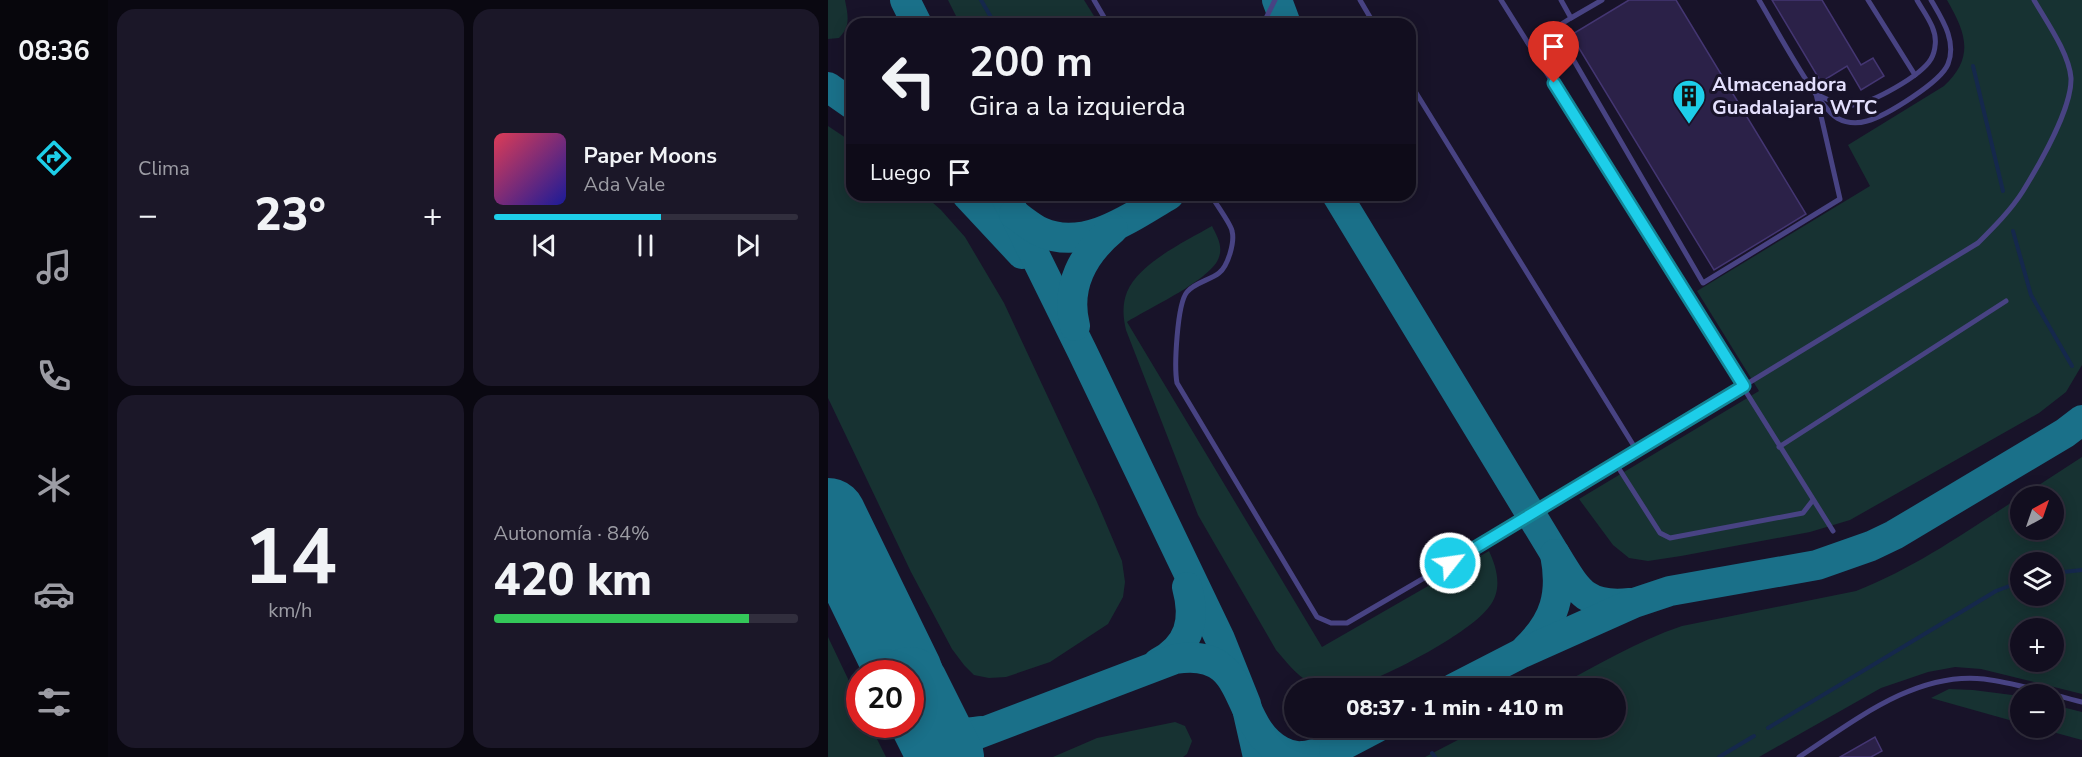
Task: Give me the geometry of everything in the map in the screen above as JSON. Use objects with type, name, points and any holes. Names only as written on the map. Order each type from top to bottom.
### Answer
[{"type":"lane","points":[[1094,0],[1104,18]]},
{"type":"lane","points":[[1266,18],[1275,0]]},
{"type":"lane","points":[[1360,0],[1370,18]]},
{"type":"lane","points":[[1502,0],[1833,531]]},
{"type":"lane","points":[[1560,0],[1571,18]]},
{"type":"lane","points":[[1528,42],[1602,0]]},
{"type":"lane","points":[[1759,0],[1816,94],[1834,117],[1846,122],[1857,123],[1869,121],[1901,104],[1936,80],[1948,64],[1950,46],[1947,28],[1931,0]]},
{"type":"lane","points":[[1868,0],[1915,75]]},
{"type":"lane","points":[[1816,94],[1837,103],[1852,105],[1864,103],[1915,75],[1931,60],[1936,45],[1934,29],[1917,0]]},
{"type":"lane","points":[[1215,201],[1232,230],[1231,250],[1228,262],[1221,272],[1187,291],[1182,302],[1174,368],[1177,383],[1317,617],[1331,623],[1347,623],[1616,464],[1978,243],[1997,225],[2022,192],[2061,120],[2068,99],[2071,77],[2061,45],[2034,0]]},
{"type":"lane","points":[[1555,28],[1703,283],[1840,199],[1816,94]]},
{"type":"lane","points":[[1416,93],[1637,451]]},
{"type":"lane","points":[[1779,447],[2006,301]]},
{"type":"lane","points":[[1616,464],[1660,533],[1670,538],[1803,513],[1813,500]]},
{"type":"lane","points":[[1799,757],[1891,699],[1918,687],[1949,680],[1982,679],[2017,685],[2082,702]]},
{"type":"green space","points":[[828,0],[845,0],[848,16],[843,34],[839,38],[828,39]]},
{"type":"green space","points":[[948,0],[1084,0],[1095,18],[957,18]]},
{"type":"green space","points":[[1947,0],[2082,0],[2082,365],[2066,392],[2039,413],[1850,520],[1810,532],[1681,556],[1648,561],[1629,558],[1613,545],[1579,499],[1759,391],[1697,291],[1870,186],[1848,145],[1944,86],[1960,65],[1964,55],[1963,34]]},
{"type":"green space","points":[[828,126],[846,138],[846,201],[931,201],[965,237],[1004,303],[1097,502],[1122,561],[1125,582],[1123,597],[1108,624],[1050,662],[1006,677],[989,678],[974,675],[952,649],[911,572],[828,398]]},
{"type":"green space","points":[[1212,226],[1219,241],[1219,257],[1214,266],[1193,284],[1127,322],[1322,647],[1489,551],[1496,572],[1496,593],[1489,607],[1468,627],[1437,647],[1376,678],[1304,678],[1276,650],[1198,515],[1126,330],[1124,302],[1133,281],[1152,262]]},
{"type":"green space","points":[[2082,457],[2082,694],[2064,690],[2064,684],[2042,684],[1981,669],[1955,667],[1928,672],[1881,688],[1759,757],[1425,757],[1462,738],[1626,738],[1626,678],[1573,678],[1633,646],[1682,626],[1856,591],[1920,560],[2010,504],[2010,540],[2064,540],[2064,486],[2037,486]]},
{"type":"green space","points":[[828,637],[846,675],[846,738],[876,738],[886,757],[828,757]]},
{"type":"green space","points":[[1949,689],[2010,695],[2010,720],[1931,698]]},
{"type":"green space","points":[[2064,708],[2082,712],[2082,740],[2064,735]]},
{"type":"green space","points":[[1175,722],[1185,726],[1192,741],[1187,754],[1183,757],[1053,757],[1097,738]]},
{"type":"building","name":"Almacenadora Guadalajara WTC","points":[[1629,0],[1676,0],[1806,214],[1714,270],[1571,35]]},
{"type":"building","points":[[1772,0],[1822,0],[1861,65],[1873,58],[1884,76],[1861,90],[1847,66],[1821,82]]},
{"type":"building","points":[[1875,737],[1882,751],[1871,757],[1840,757]]},
{"type":"waterway","points":[[981,0],[992,18]]},
{"type":"waterway","points":[[1973,66],[2003,191]]},
{"type":"waterway","points":[[2013,231],[2031,295],[2072,366]]},
{"type":"waterway","points":[[2064,572],[2082,570]]},
{"type":"waterway","points":[[1768,728],[1996,591],[2010,586]]},
{"type":"waterway","points":[[1719,757],[1754,736]]},
{"type":"waterway","points":[[1432,753],[1435,757]]},
{"type":"taxiway","points":[[905,0],[914,18]]},
{"type":"taxiway","points":[[1277,0],[1284,18]]},
{"type":"taxiway","points":[[828,87],[846,100]]},
{"type":"taxiway","points":[[973,201],[1022,254]]},
{"type":"taxiway","points":[[1008,201],[1220,639],[1246,704],[1258,757]]},
{"type":"taxiway","points":[[1014,214],[1041,232],[1058,237],[1074,238],[1108,229],[1159,201]]},
{"type":"taxiway","points":[[1341,201],[1555,554]]},
{"type":"taxiway","points":[[1075,326],[1072,297],[1079,272],[1093,249],[1113,229]]},
{"type":"taxiway","points":[[1473,678],[1522,653],[1634,603],[1670,591],[1817,565],[1871,546],[1894,535],[2065,433],[2082,420]]},
{"type":"taxiway","points":[[1526,649],[1544,628],[1554,606],[1558,582],[1555,554],[1584,594],[1602,602],[1630,603]]},
{"type":"taxiway","points":[[1158,663],[1177,649],[1188,631],[1191,610],[1187,587]]},
{"type":"taxiway","points":[[941,748],[1175,659],[1200,658],[1217,664],[1229,676],[1255,724],[1266,739],[1281,751],[1294,756],[1316,754],[1351,740]]},
{"type":"taxiway","points":[[924,706],[946,727],[956,731],[981,731]]},
{"type":"taxiway","points":[[1334,750],[1357,738]]},
{"type":"runway","points":[[828,516],[898,660]]},
{"type":"runway","points":[[924,713],[946,757]]},
{"type":"place","name":"Almacenadora Guadalajara WTC","points":[[1689,125]]},
{"type":"route","points":[[1450,563],[1744,386],[1554,83]]}]
